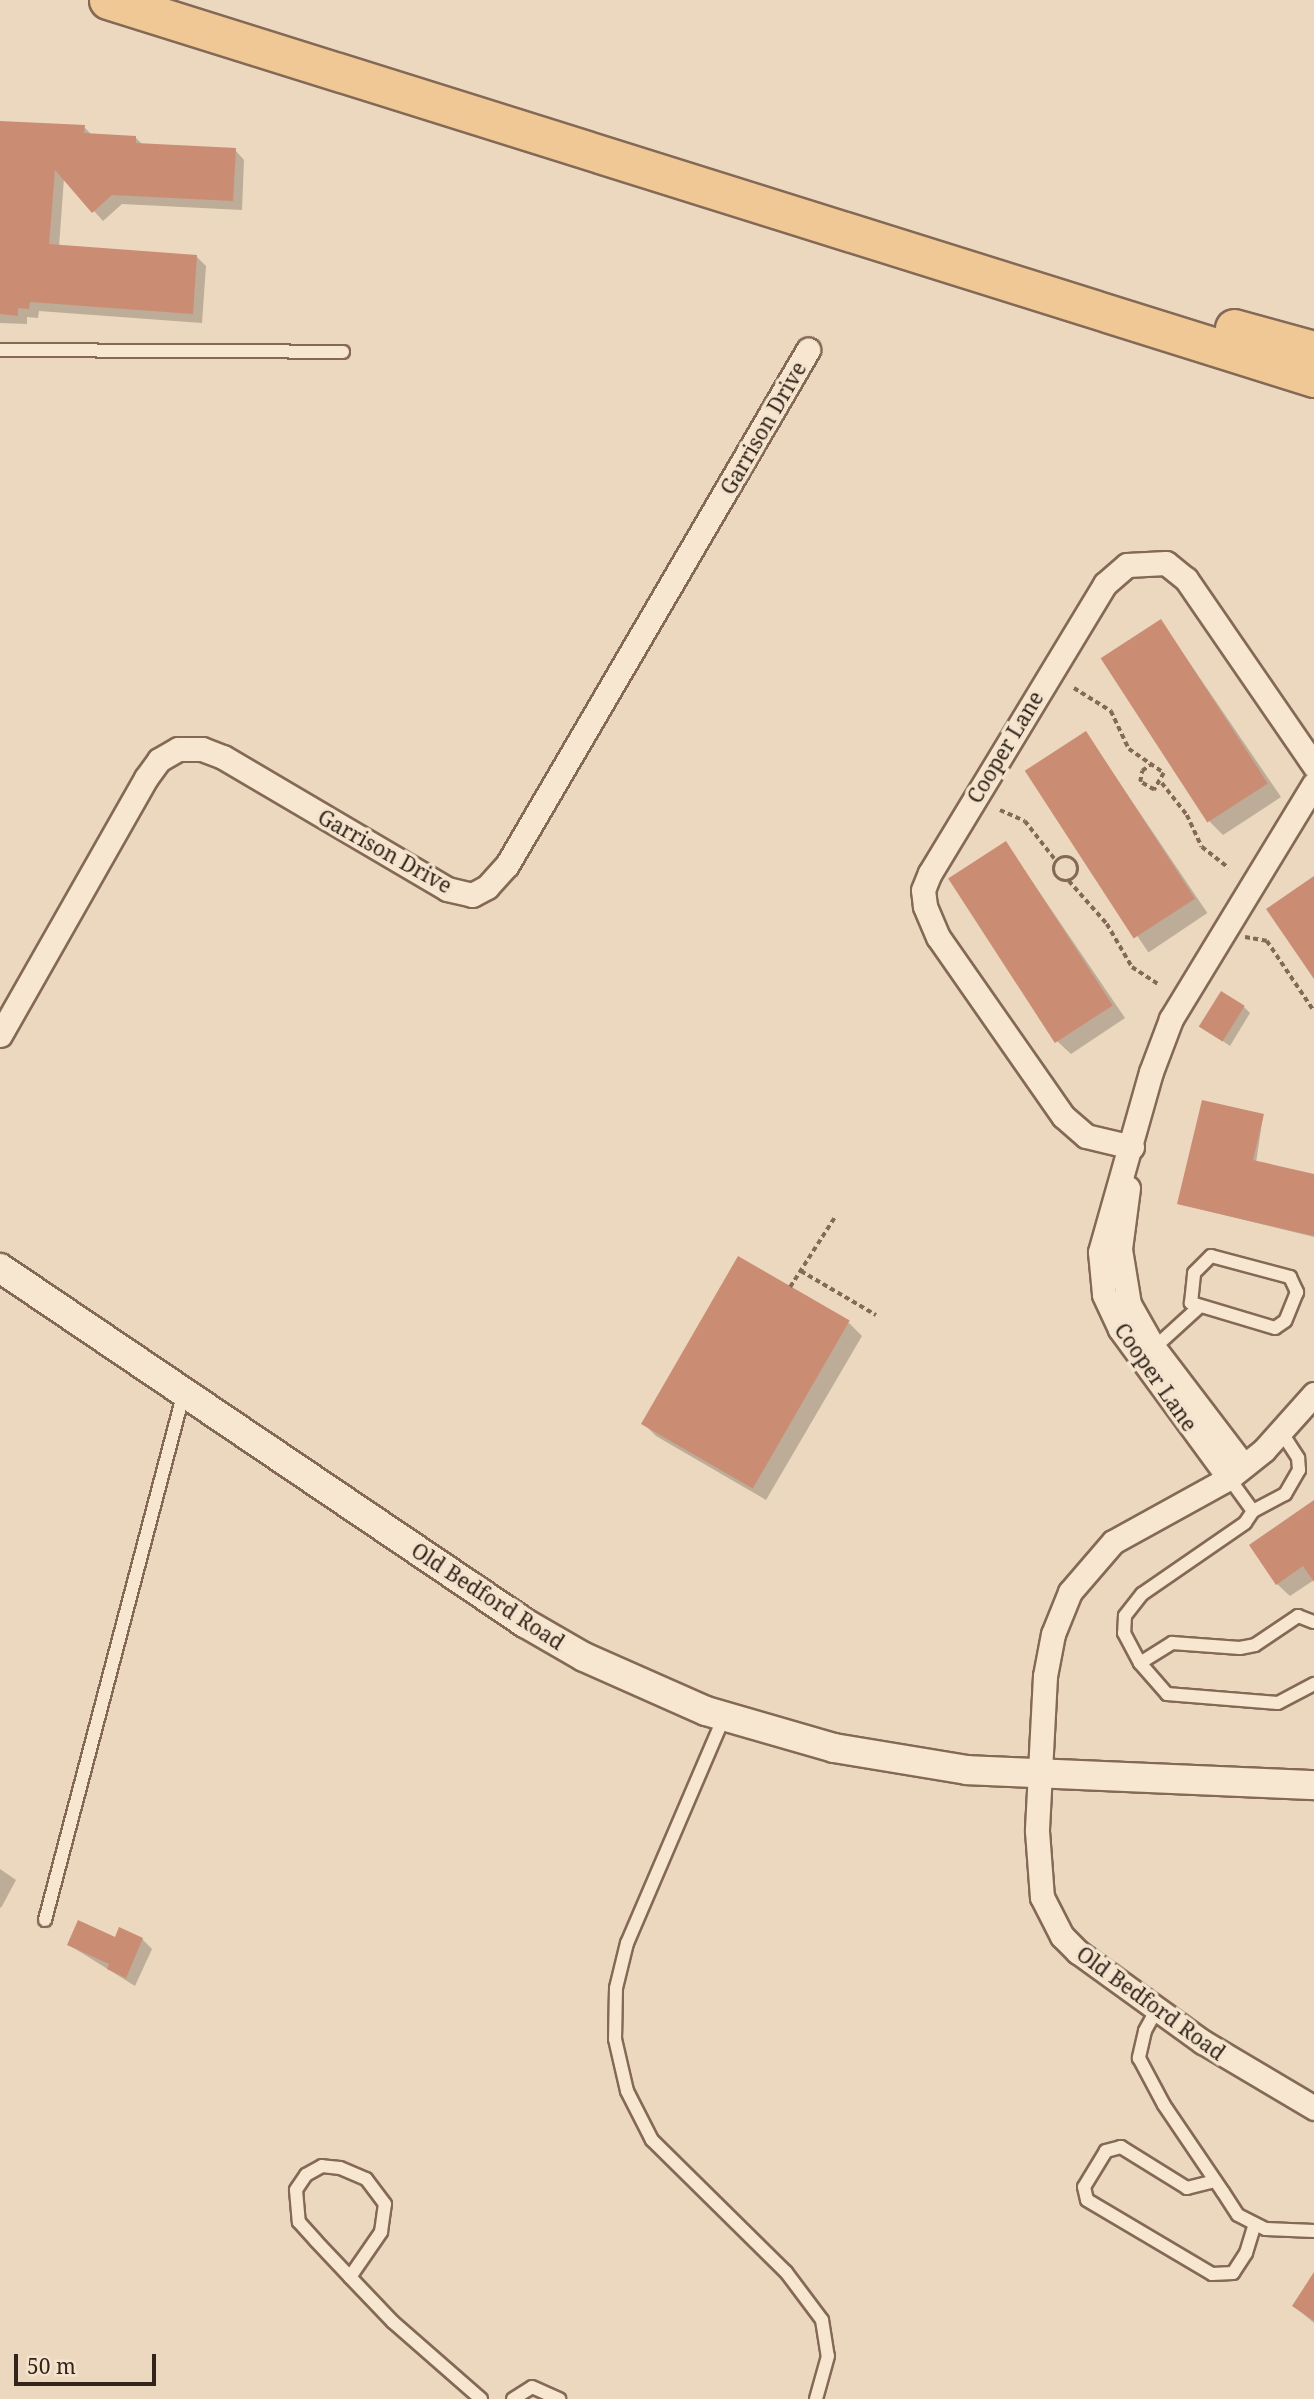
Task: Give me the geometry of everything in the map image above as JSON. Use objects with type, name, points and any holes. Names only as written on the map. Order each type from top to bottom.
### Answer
[{"type":"main road","points":[[108,0],[786,211],[840,233],[1314,378]]},
{"type":"main road","points":[[786,211],[853,223],[1314,350]]},
{"type":"street","name":"Garrison Drive","points":[[0,1035],[146,778],[159,760],[178,749],[202,749],[223,757],[447,889],[472,895],[486,887],[507,865],[808,350]]},
{"type":"street","name":"Cooper Lane","points":[[1132,1147],[1086,1136],[1063,1116],[938,937],[925,906],[923,890],[930,873],[1105,584],[1127,565],[1166,563],[1186,579],[1314,765]]},
{"type":"street","name":"Cooper Lane","points":[[1237,1472],[1139,1360],[1104,1294],[1100,1271],[1104,1230],[1132,1147],[1151,1072],[1171,1019],[1314,784]]},
{"type":"street","name":"Cooper Lane","points":[[1132,1147],[1121,1269],[1129,1304],[1154,1348],[1237,1472]]},
{"type":"street","name":"Old Bedford Road","points":[[0,1268],[525,1623],[584,1657],[724,1717],[769,1732],[900,1761],[1040,1775],[1314,1785]]},
{"type":"street","points":[[1040,1775],[1045,1676],[1053,1634],[1070,1592],[1113,1542],[1237,1472],[1282,1433],[1314,1394]]},
{"type":"street","name":"Old Bedford Road","points":[[1040,1775],[1037,1876],[1050,1917],[1078,1952],[1258,2077],[1314,2108]]},
{"type":"lane","points":[[0,349],[343,352]]},
{"type":"lane","points":[[1211,1256],[1290,1277],[1297,1292],[1294,1310],[1275,1328],[1198,1308],[1191,1303],[1194,1273],[1211,1256]]},
{"type":"lane","points":[[1154,1348],[1198,1308]]},
{"type":"lane","points":[[45,1920],[184,1391]]},
{"type":"lane","points":[[1282,1433],[1298,1458],[1296,1479],[1275,1502],[1253,1511],[1245,1523],[1130,1604],[1124,1633],[1140,1663],[1161,1689],[1181,1697],[1278,1703],[1314,1684]]},
{"type":"lane","points":[[1237,1472],[1253,1511]]},
{"type":"lane","points":[[1140,1663],[1172,1643],[1247,1646],[1297,1616],[1314,1622]]},
{"type":"lane","points":[[724,1717],[627,1943],[616,1988],[615,2039],[627,2091],[652,2140],[786,2272],[822,2320],[828,2356],[817,2399]]},
{"type":"lane","points":[[1157,2009],[1145,2031],[1139,2058],[1238,2215],[1266,2229],[1314,2231]]},
{"type":"lane","points":[[1215,2181],[1187,2188],[1121,2147],[1106,2151],[1084,2187],[1087,2200],[1212,2274],[1233,2273],[1246,2253],[1255,2224]]},
{"type":"lane","points":[[350,2277],[381,2232],[385,2204],[366,2179],[340,2168],[322,2166],[306,2175],[296,2190],[294,2206],[299,2222],[350,2277],[393,2322],[481,2399]]},
{"type":"lane","points":[[513,2399],[533,2387],[559,2399]]},
{"type":"path","points":[[1074,688],[1111,711],[1129,749],[1164,773],[1162,783],[1154,790],[1140,782],[1142,771],[1150,765]]},
{"type":"path","points":[[1162,783],[1187,815],[1202,847],[1229,868]]},
{"type":"path","points":[[1000,810],[1025,821],[1056,862],[1054,873],[1069,881],[1107,925],[1132,967],[1158,985]]},
{"type":"path","points":[[1056,862],[1070,857],[1078,865],[1069,881]]},
{"type":"path","points":[[1236,936],[1267,941],[1314,1011]]},
{"type":"path","points":[[790,1287],[835,1217]]},
{"type":"path","points":[[801,1271],[876,1315]]},
{"type":"building","points":[[0,121],[85,125],[84,133],[136,136],[136,143],[236,148],[233,201],[112,195],[92,213],[55,170],[49,244],[197,255],[193,314],[30,302],[29,309],[18,308],[18,316],[0,314]]},
{"type":"building","points":[[1161,619],[1268,783],[1207,823],[1101,658]]},
{"type":"building","points":[[1086,731],[1195,899],[1134,938],[1025,771]]},
{"type":"building","points":[[1006,841],[1113,1005],[1055,1043],[948,879]]},
{"type":"building","points":[[1314,876],[1314,979],[1266,909]]},
{"type":"building","points":[[1221,991],[1245,1006],[1222,1041],[1199,1027]]},
{"type":"building","points":[[1202,1100],[1264,1114],[1253,1160],[1314,1174],[1314,1236],[1177,1204]]},
{"type":"building","points":[[738,1256],[850,1320],[753,1489],[641,1424]]},
{"type":"building","points":[[1314,1500],[1314,1582],[1303,1566],[1276,1585],[1249,1545]]},
{"type":"building","points":[[78,1920],[115,1937],[119,1927],[143,1938],[126,1978],[107,1969],[109,1964],[67,1945]]},
{"type":"building","points":[[1314,2272],[1314,2321],[1292,2306]]}]
